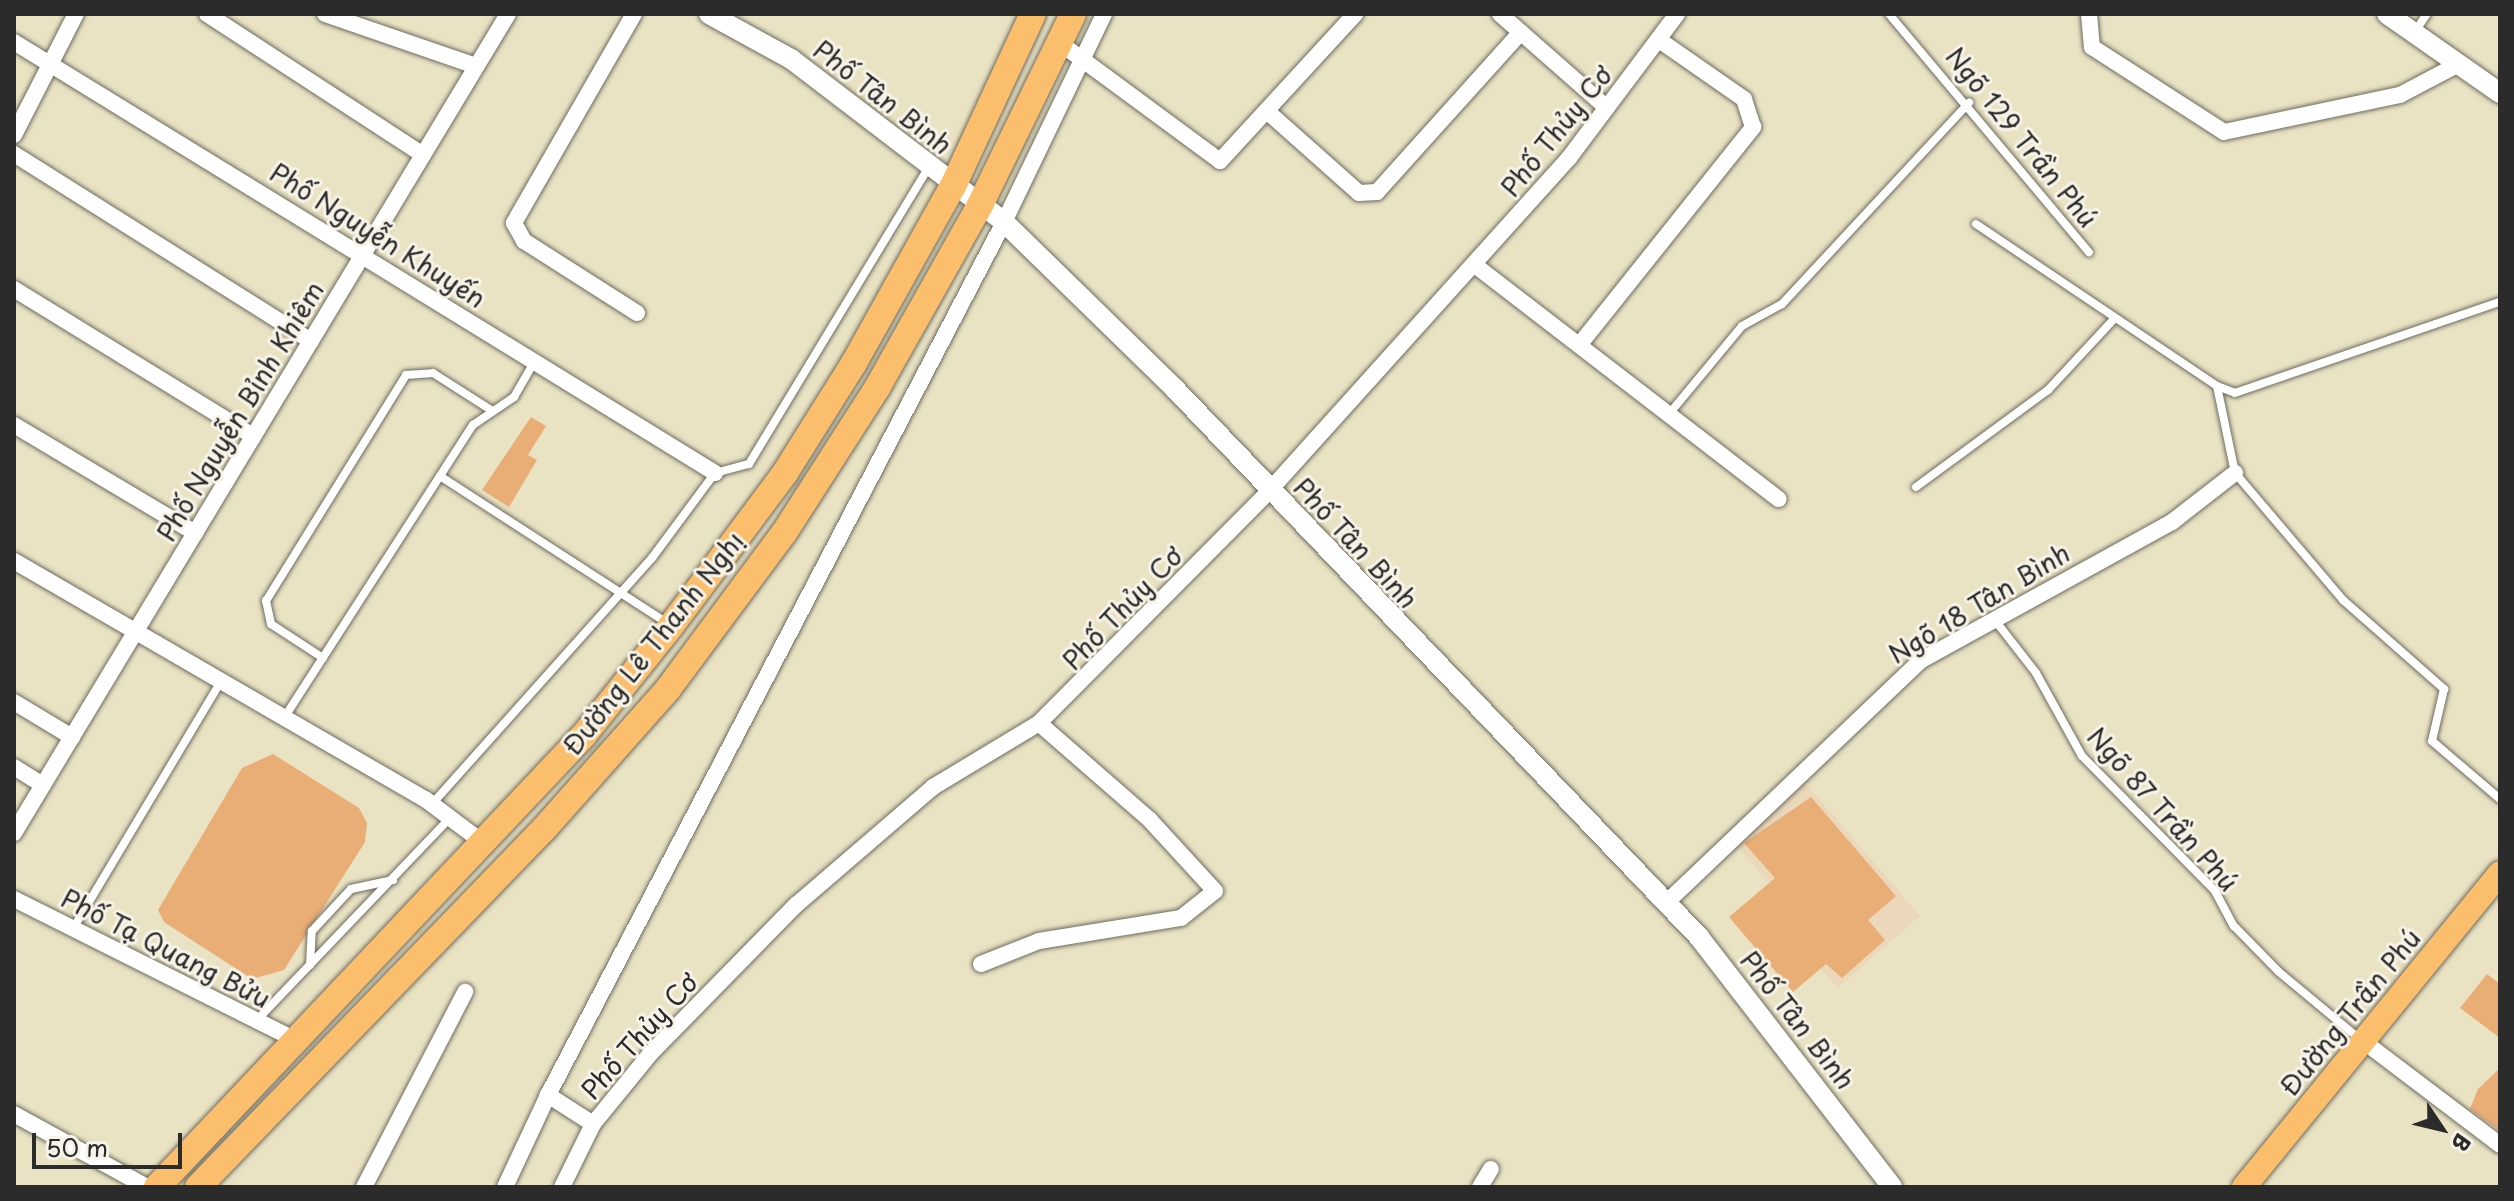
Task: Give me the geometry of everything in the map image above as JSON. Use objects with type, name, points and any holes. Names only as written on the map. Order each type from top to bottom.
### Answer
[{"type":"highway","name":"Đường Lê Thanh Nghị","points":[[157,1187],[584,735],[671,626],[785,473],[954,184],[1033,14]]},
{"type":"highway","name":"Đường Lê Thanh Nghị","points":[[198,1187],[543,830],[701,644],[869,401],[980,205],[1073,14]]},
{"type":"highway","points":[[671,626],[701,644]]},
{"type":"main road","name":"Đường Trần Phú","points":[[2244,1187],[2500,873]]},
{"type":"street","points":[[14,135],[76,14]]},
{"type":"street","points":[[207,14],[423,155]]},
{"type":"street","points":[[325,14],[476,66]]},
{"type":"street","name":"Phố Nguyễn Bỉnh Khiêm","points":[[14,833],[508,14]]},
{"type":"street","points":[[634,14],[514,223],[524,241],[637,313]]},
{"type":"street","name":"Phố Tân Bình","points":[[709,14],[791,59],[1004,222],[1270,490],[1666,903],[1750,997],[1892,1187]]},
{"type":"street","points":[[505,1187],[548,1095],[1004,222],[1104,14]]},
{"type":"street","points":[[1060,43],[1220,161],[1269,113],[1355,14]]},
{"type":"street","points":[[1500,14],[1607,108]]},
{"type":"street","name":"Phố Thủy Cơ","points":[[562,1187],[593,1124],[650,1054],[796,905],[933,787],[1039,723],[1270,490],[1476,266],[1607,108],[1677,14]]},
{"type":"street","points":[[2089,14],[2092,47],[2224,132],[2400,95],[2457,65]]},
{"type":"street","points":[[2387,14],[2500,93]]},
{"type":"street","points":[[1269,113],[1359,193],[1377,192],[1521,32]]},
{"type":"street","points":[[1580,344],[1753,127],[1744,99],[1659,40]]},
{"type":"street","name":"Phố Nguyễn Khuyến","points":[[14,42],[715,473]]},
{"type":"street","points":[[14,154],[311,341]]},
{"type":"street","points":[[1476,266],[1779,499]]},
{"type":"street","points":[[14,289],[253,436]]},
{"type":"street","points":[[14,425],[195,533]]},
{"type":"street","name":"Ngõ 18 Tân Bình","points":[[1666,903],[1880,692],[1993,618],[2172,522],[2235,473]]},
{"type":"street","points":[[14,561],[432,804],[482,842]]},
{"type":"street","points":[[14,702],[72,737]]},
{"type":"street","points":[[981,964],[1039,941],[1181,918],[1215,891],[1150,820],[1039,723]]},
{"type":"street","points":[[14,767],[43,785]]},
{"type":"street","name":"Phố Tạ Quang Bửu","points":[[14,899],[295,1040]]},
{"type":"street","points":[[364,1187],[465,992]]},
{"type":"street","points":[[2363,1041],[2500,1145]]},
{"type":"street","points":[[548,1095],[593,1124]]},
{"type":"street","points":[[14,1114],[147,1187]]},
{"type":"street","points":[[1480,1187],[1491,1169]]},
{"type":"lane","name":"Ngõ 129 Trần Phú","points":[[1889,14],[1969,103],[2089,252]]},
{"type":"lane","points":[[2414,33],[2427,14]]},
{"type":"lane","points":[[1669,414],[1742,326],[1782,304],[1969,103]]},
{"type":"lane","points":[[432,804],[621,588],[715,473],[739,472],[762,446],[929,166]]},
{"type":"lane","points":[[1976,224],[2114,319],[2217,386],[2235,393],[2500,302]]},
{"type":"lane","points":[[1916,487],[2048,390],[2114,319]]},
{"type":"lane","points":[[284,718],[440,476],[491,410],[514,397],[535,362]]},
{"type":"lane","points":[[323,658],[271,624],[266,601],[406,375],[433,373],[491,410]]},
{"type":"lane","points":[[2217,386],[2235,473],[2343,600],[2444,689],[2432,741],[2500,799]]},
{"type":"lane","points":[[440,476],[621,588],[671,626]]},
{"type":"lane","name":"Ngõ 87 Trần Phú","points":[[1993,618],[2036,673],[2082,756],[2215,891],[2234,926],[2279,972],[2363,1041]]},
{"type":"lane","points":[[74,927],[221,681]]},
{"type":"lane","points":[[257,1020],[451,816]]},
{"type":"lane","points":[[310,965],[312,931],[351,889],[393,880]]},
{"type":"shaded area","points":[[1802,779],[1920,916],[1837,988],[1756,894],[1769,883],[1732,840]]},
{"type":"building","points":[[531,417],[546,426],[528,455],[537,460],[509,507],[482,490]]},
{"type":"building","points":[[273,754],[359,808],[367,823],[365,842],[284,970],[252,979],[164,922],[158,910],[242,768]]},
{"type":"building","points":[[1811,797],[1896,896],[1868,920],[1885,940],[1842,978],[1826,964],[1793,992],[1729,917],[1775,878],[1744,843]]},
{"type":"building","points":[[2487,974],[2500,984],[2500,1038],[2460,1008]]},
{"type":"building","points":[[2500,1068],[2500,1131],[2470,1109],[2478,1089]]}]
